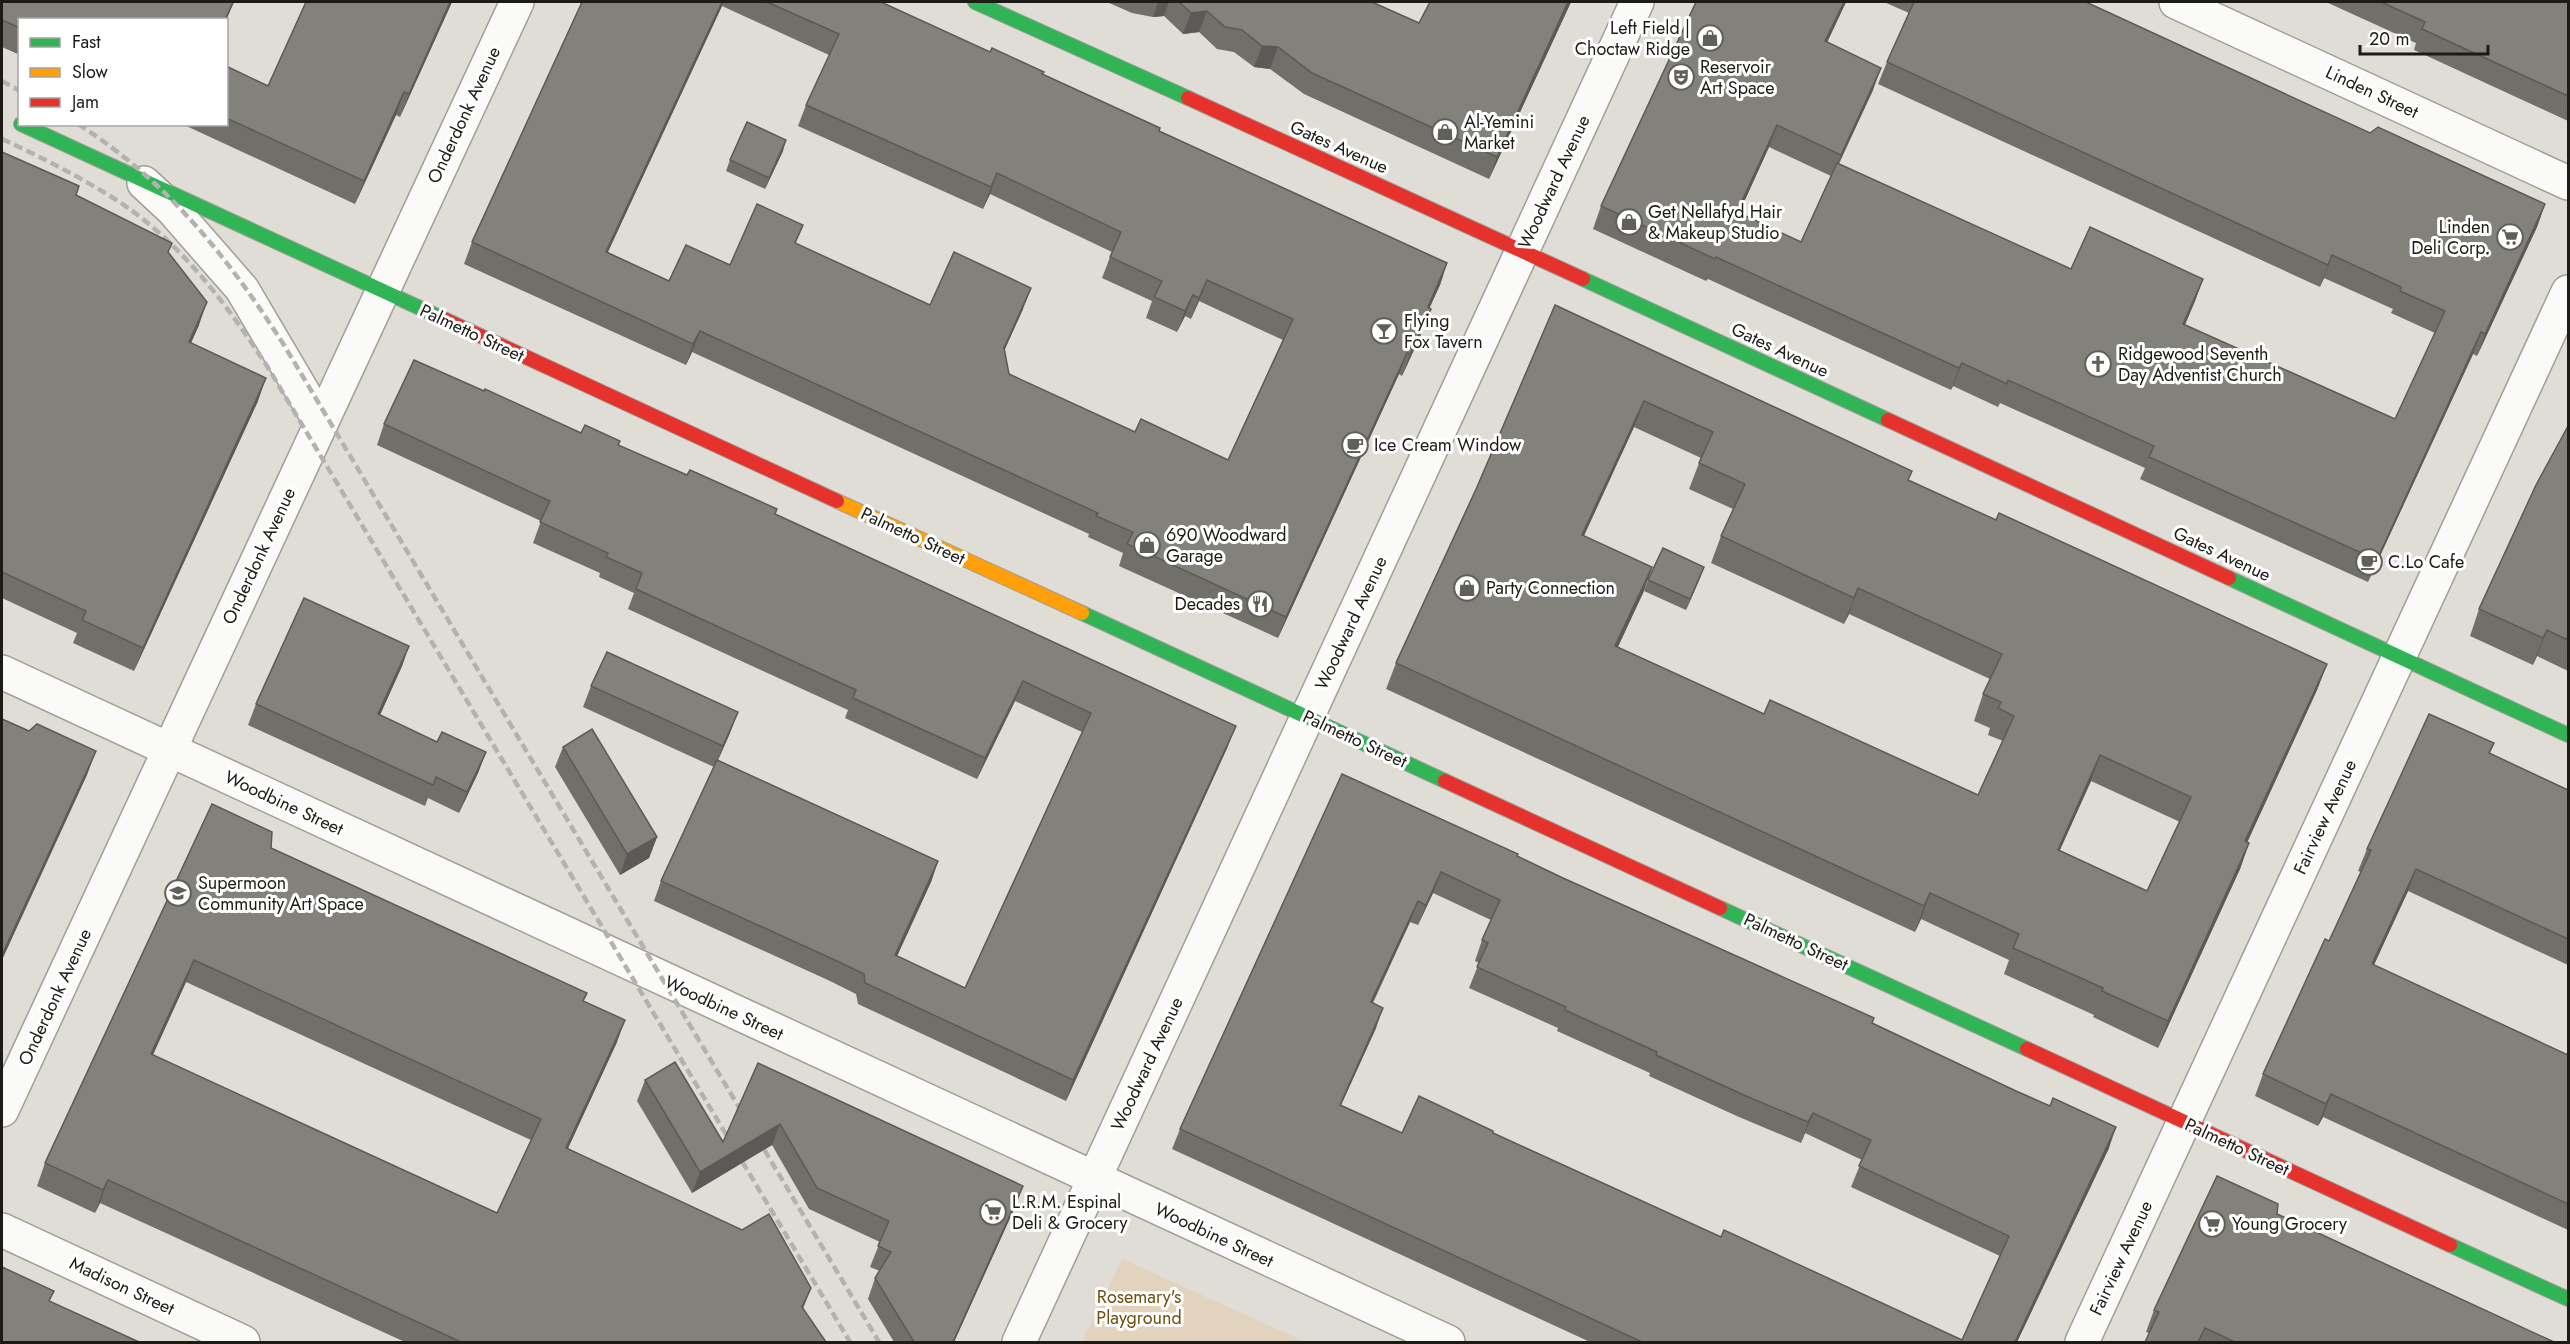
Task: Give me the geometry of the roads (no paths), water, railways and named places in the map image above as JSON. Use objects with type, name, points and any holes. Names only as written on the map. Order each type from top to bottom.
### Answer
[{"type":"street","name":"Onderdonk Avenue","points":[[2,1110],[517,2]]},
{"type":"street","name":"Gates Avenue","points":[[975,2],[1522,251],[2568,735]]},
{"type":"street","name":"Woodward Avenue","points":[[1019,1342],[1637,2]]},
{"type":"street","name":"Linden Street","points":[[2176,2],[2568,183]]},
{"type":"street","name":"Palmetto Street","points":[[2,116],[18,123]]},
{"type":"street","name":"Palmetto Street","points":[[24,126],[2568,1299]]},
{"type":"street","name":"Palmetto Street","points":[[140,179],[172,209],[242,289],[321,423]]},
{"type":"street","name":"Fairview Avenue","points":[[2082,1342],[2568,292]]},
{"type":"street","name":"Woodbine Street","points":[[2,672],[1448,1342]]},
{"type":"street","name":"Madison Street","points":[[2,1230],[243,1342]]},
{"type":"railway","points":[[2,81],[18,90]]},
{"type":"railway","points":[[81,126],[140,170],[168,196],[218,251],[284,345],[879,1342]]},
{"type":"railway","points":[[2,139],[84,181],[134,212],[157,231],[198,272],[234,318],[267,366],[850,1342]]},
{"type":"place","name":"Left Field | Choctaw Ridge","points":[[1710,38]]},
{"type":"place","name":"Reservoir Art Space","points":[[1681,77]]},
{"type":"place","name":"Al-Yemini Market","points":[[1445,132]]},
{"type":"place","name":"Get Nellafyd Hair & Makeup Studio","points":[[1629,222]]},
{"type":"place","name":"Linden Deli Corp.","points":[[2510,237]]},
{"type":"place","name":"Flying Fox Tavern","points":[[1384,331]]},
{"type":"place","name":"Ridgewood Seventh Day Adventist Church","points":[[2098,364]]},
{"type":"place","name":"Ice Cream Window","points":[[1355,445]]},
{"type":"place","name":"690 Woodward Garage","points":[[1147,545]]},
{"type":"place","name":"C.Lo Cafe","points":[[2369,562]]},
{"type":"place","name":"Party Connection","points":[[1467,588]]},
{"type":"place","name":"Decades","points":[[1260,604]]},
{"type":"place","name":"Supermoon Community Art Space","points":[[178,893]]},
{"type":"place","name":"L.R.M. Espinal Deli & Grocery","points":[[993,1212]]},
{"type":"place","name":"Young Grocery","points":[[2212,1224]]},
{"type":"park label","name":"Rosemary's Playground","points":[[1139,1307]]}]
